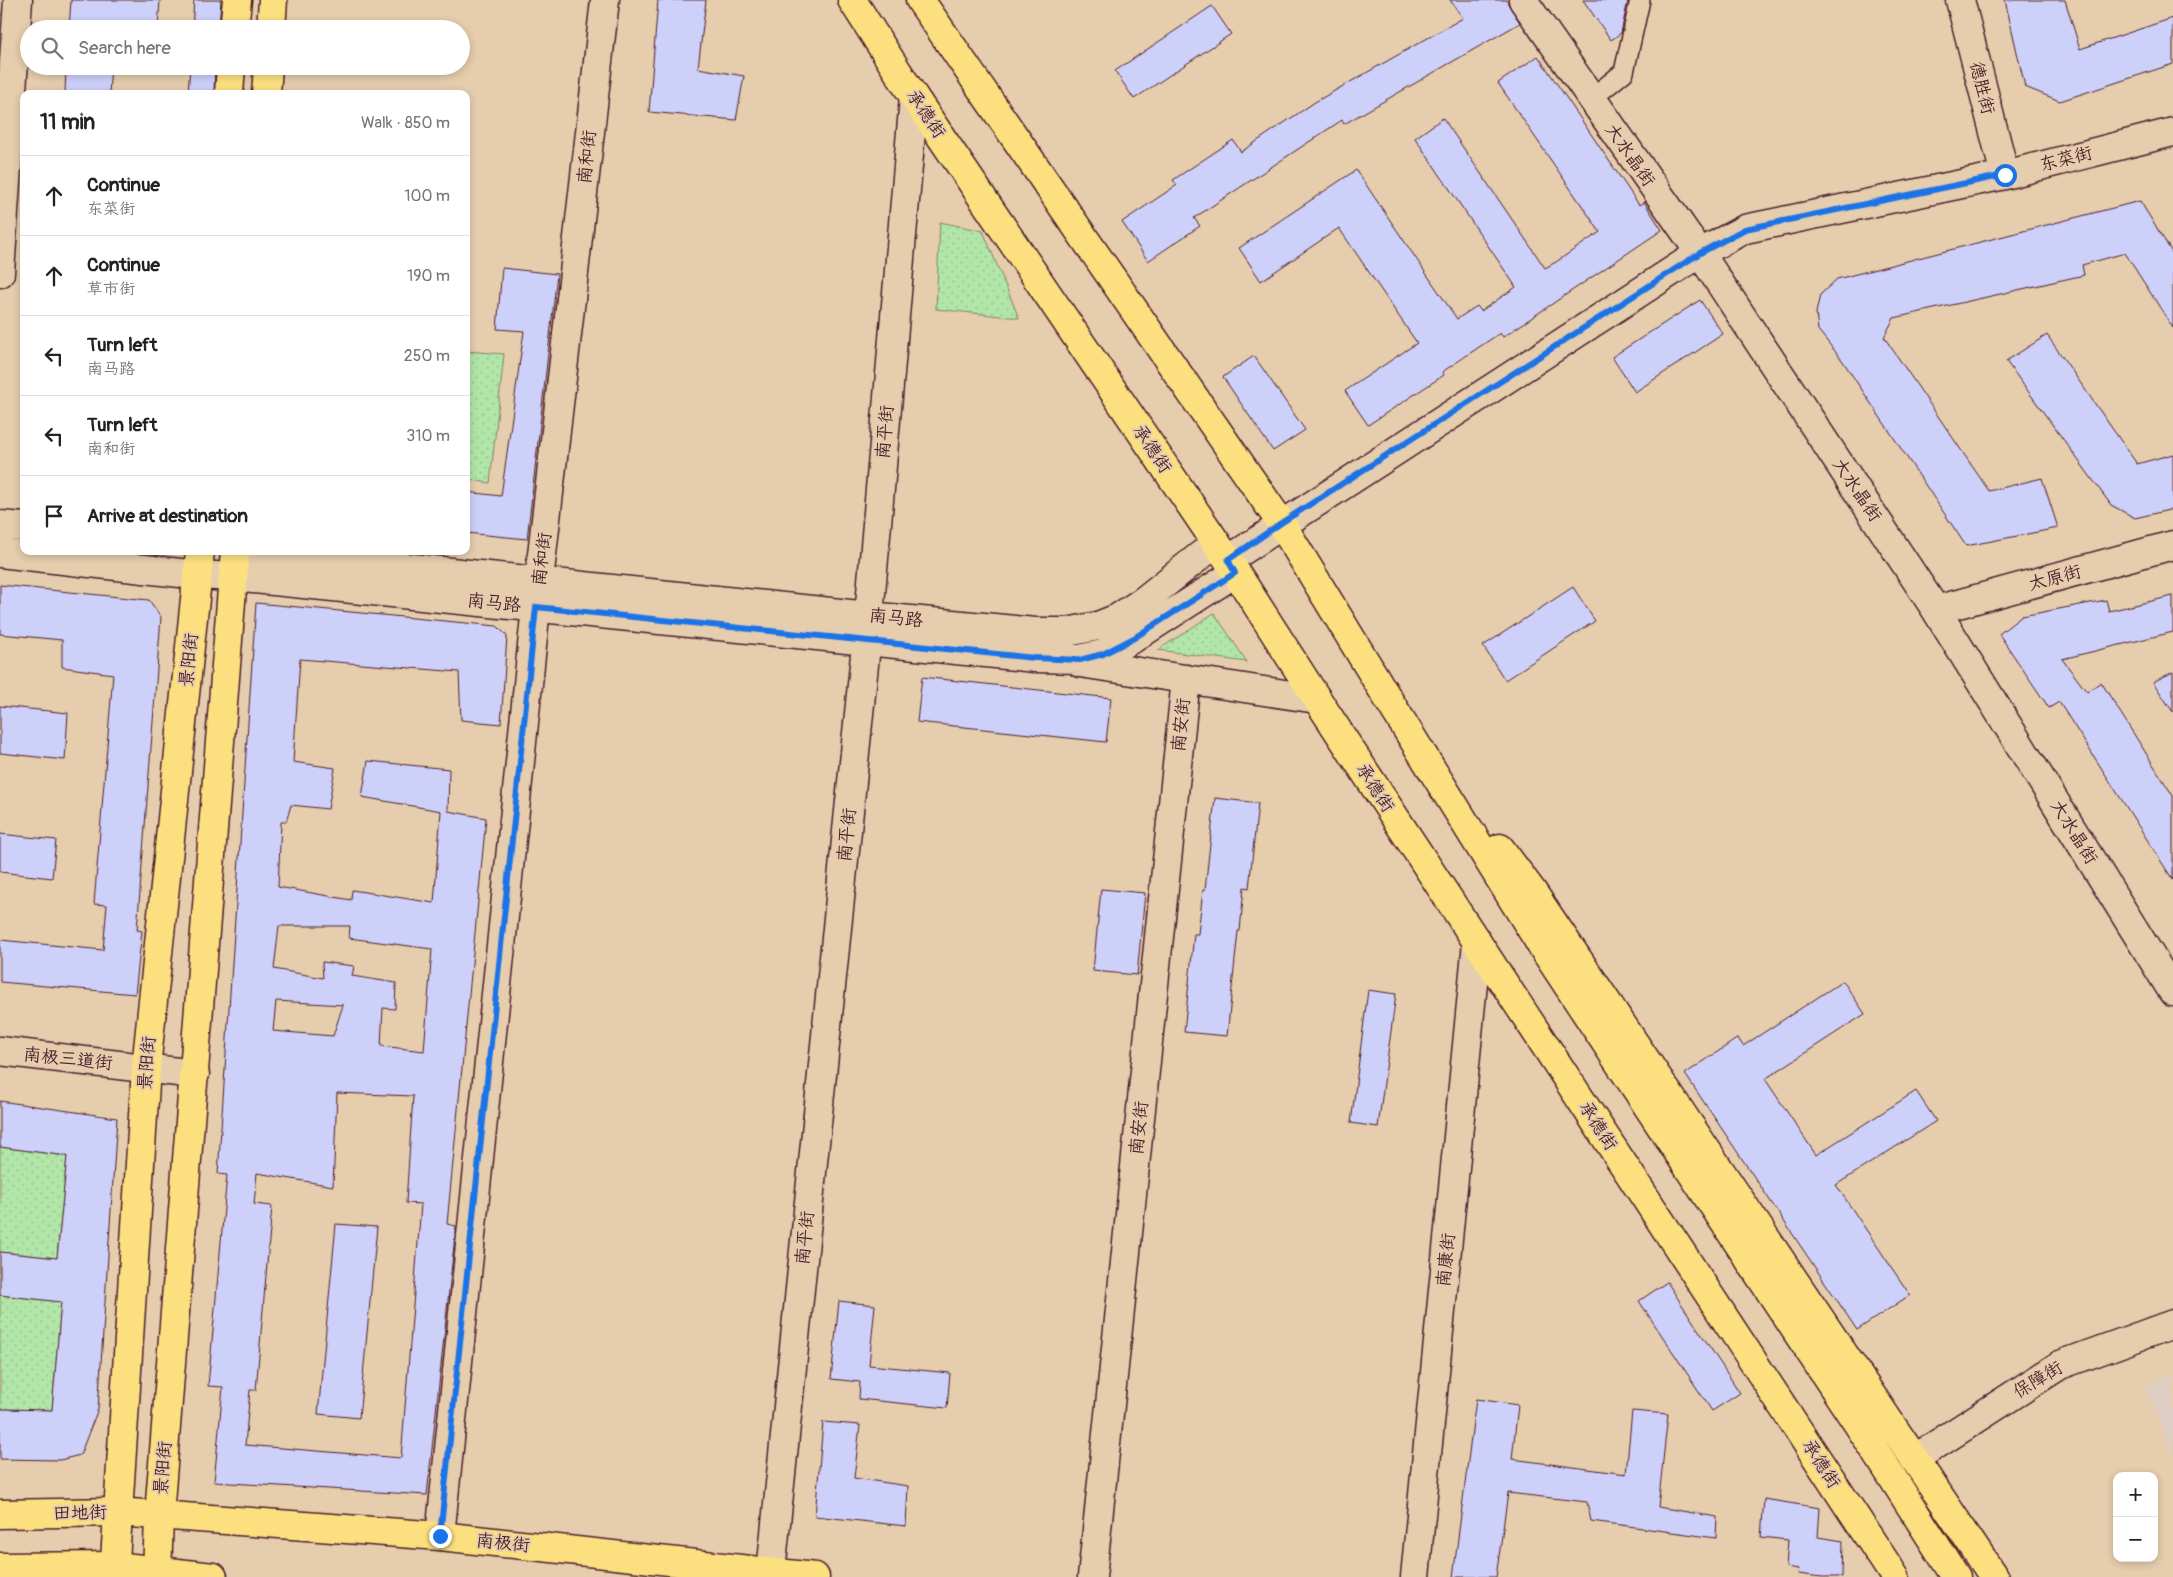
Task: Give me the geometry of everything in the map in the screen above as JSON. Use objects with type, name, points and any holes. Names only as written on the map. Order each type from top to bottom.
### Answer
[{"type":"main road","points":[[235,20],[237,0]]},
{"type":"main road","points":[[271,20],[272,0]]},
{"type":"main road","name":"承德街","points":[[852,0],[914,96],[1226,559],[1895,1577]]},
{"type":"main road","points":[[920,0],[1281,523],[1543,948],[1873,1447],[1956,1577]]},
{"type":"main road","points":[[229,90],[230,75]]},
{"type":"main road","points":[[266,90],[267,75]]},
{"type":"main road","name":"景阳街","points":[[114,1572],[146,1068],[199,563]]},
{"type":"main road","name":"景阳街","points":[[157,1574],[234,564]]},
{"type":"main road","points":[[1393,707],[1532,892],[1994,1577]]},
{"type":"main road","name":"田地街","points":[[0,1514],[117,1512],[160,1515]]},
{"type":"main road","name":"南极街","points":[[160,1515],[440,1536],[815,1577]]},
{"type":"main road","points":[[0,1567],[213,1577]]},
{"type":"street","points":[[0,273],[18,0]]},
{"type":"street","name":"南和街","points":[[440,1536],[538,594],[605,0]]},
{"type":"street","name":"大水晶街","points":[[1523,0],[1700,253],[1936,610],[2173,992]]},
{"type":"street","points":[[1591,98],[1624,72],[1640,0]]},
{"type":"street","name":"德胜街","points":[[1960,0],[2005,175]]},
{"type":"street","name":"南平街","points":[[771,1572],[868,628],[914,96]]},
{"type":"street","name":"东菜街","points":[[1226,559],[1700,253],[1745,229],[2005,175],[2173,132]]},
{"type":"street","points":[[0,525],[20,527]]},
{"type":"street","name":"太原街","points":[[1936,610],[2173,545]]},
{"type":"street","name":"南马路","points":[[0,553],[20,554]]},
{"type":"street","name":"南马路","points":[[40,555],[234,564],[538,594],[868,628],[1054,659],[1080,660],[1103,654],[1134,638],[1226,559]]},
{"type":"street","name":"南马路","points":[[279,555],[538,594]]},
{"type":"street","name":"南马路","points":[[868,628],[1067,632],[1098,626],[1118,618],[1142,602],[1226,559]]},
{"type":"street","points":[[1054,659],[1317,699]]},
{"type":"street","name":"南安街","points":[[1092,1577],[1186,679]]},
{"type":"street","name":"南康街","points":[[1415,1577],[1477,942]]},
{"type":"street","name":"南极三道街","points":[[0,1051],[195,1074]]},
{"type":"street","name":"保障街","points":[[1914,1459],[2060,1365],[2173,1324]]},
{"type":"shaded area","points":[[2173,1375],[2173,1458],[2146,1385]]},
{"type":"green space","points":[[940,222],[983,231],[1019,318],[936,309]]},
{"type":"green space","points":[[470,351],[504,354],[490,483],[470,480]]},
{"type":"green space","points":[[1214,613],[1247,662],[1158,650]]},
{"type":"green space","points":[[0,1147],[67,1156],[57,1258],[0,1252]]},
{"type":"green space","points":[[0,1295],[61,1302],[52,1410],[0,1409]]},
{"type":"building","points":[[71,0],[160,0],[159,20],[70,20]]},
{"type":"building","points":[[194,0],[221,0],[220,20],[193,20]]},
{"type":"building","points":[[658,0],[706,0],[698,68],[744,76],[736,120],[649,112]]},
{"type":"building","points":[[1450,0],[1506,0],[1520,23],[1344,124],[1342,120],[1194,218],[1200,226],[1148,261],[1122,222],[1177,185],[1173,180],[1233,140],[1241,152],[1315,102],[1463,18]]},
{"type":"building","points":[[1583,0],[1628,0],[1621,33],[1611,40]]},
{"type":"building","points":[[2005,0],[2065,0],[2080,49],[2173,18],[2173,64],[2060,101],[2025,87]]},
{"type":"building","points":[[1212,6],[1231,34],[1134,99],[1115,71]]},
{"type":"building","points":[[1538,56],[1639,205],[1644,202],[1662,230],[1503,337],[1500,333],[1442,372],[1444,375],[1368,425],[1345,391],[1417,343],[1339,228],[1261,281],[1239,248],[1356,170],[1457,319],[1477,306],[1481,311],[1516,287],[1415,138],[1443,118],[1545,268],[1556,262],[1600,232],[1498,83]]},
{"type":"building","points":[[66,75],[110,75],[109,90],[65,90]]},
{"type":"building","points":[[189,75],[215,75],[214,90],[188,90]]},
{"type":"building","points":[[2140,201],[2173,254],[2173,328],[2125,253],[2082,265],[2084,275],[1894,318],[1884,337],[1989,491],[2042,478],[2058,528],[1966,546],[1842,360],[1818,330],[1816,313],[1820,295],[1837,279]]},
{"type":"building","points":[[502,268],[557,274],[527,539],[470,533],[470,492],[501,496],[524,331],[497,329]]},
{"type":"building","points":[[1700,300],[1723,334],[1635,392],[1612,357]]},
{"type":"building","points":[[2047,335],[2137,464],[2173,454],[2173,509],[2135,518],[2111,505],[2006,361]]},
{"type":"building","points":[[1254,356],[1305,430],[1273,451],[1223,377]]},
{"type":"building","points":[[0,585],[149,600],[161,617],[137,930],[142,931],[135,994],[0,982],[0,940],[103,950],[107,905],[94,904],[113,674],[62,667],[62,640],[0,634]]},
{"type":"building","points":[[1573,587],[1595,621],[1505,680],[1483,646]]},
{"type":"building","points":[[2173,596],[2173,632],[2062,659],[2087,692],[2101,682],[2173,796],[2173,880],[2059,702],[2049,708],[1999,634],[2022,616],[2106,600],[2109,611]]},
{"type":"building","points":[[256,603],[497,626],[507,636],[501,724],[461,720],[459,672],[300,659],[293,762],[335,768],[328,809],[291,805],[286,822],[281,822],[278,887],[351,900],[352,890],[434,903],[441,811],[362,797],[368,761],[449,769],[448,811],[486,818],[447,1224],[456,1226],[427,1495],[214,1482],[223,1387],[208,1386],[227,1175],[218,1174]],"holes":[[[279,926],[350,926],[349,938],[432,949],[424,1051],[381,1046],[383,1008],[395,1009],[396,983],[352,976],[354,966],[322,962],[323,978],[274,969]],[[276,1001],[343,1005],[333,1036],[273,1031]],[[337,1093],[413,1096],[406,1203],[421,1204],[401,1458],[245,1445],[250,1390],[256,1390],[272,1206],[254,1204],[257,1173],[333,1186]]]},
{"type":"building","points":[[2173,672],[2173,712],[2153,682]]},
{"type":"building","points":[[922,677],[1111,698],[1106,742],[917,722]]},
{"type":"building","points":[[0,706],[68,713],[65,760],[0,753]]},
{"type":"building","points":[[1215,798],[1258,803],[1249,888],[1244,887],[1240,931],[1238,931],[1227,1036],[1184,1032],[1194,934],[1198,934],[1203,890],[1205,890]]},
{"type":"building","points":[[0,834],[56,840],[52,878],[0,872]]},
{"type":"building","points":[[1101,889],[1145,893],[1137,975],[1093,971]]},
{"type":"building","points":[[1843,981],[1865,1014],[1765,1079],[1816,1155],[1916,1091],[1936,1121],[1836,1185],[1910,1295],[1857,1330],[1685,1074],[1738,1038],[1743,1046]]},
{"type":"building","points":[[1368,990],[1396,994],[1378,1127],[1351,1123]]},
{"type":"building","points":[[0,1101],[117,1118],[98,1409],[80,1455],[60,1460],[0,1459],[0,1409],[52,1410],[61,1302],[0,1295],[0,1252],[57,1258],[67,1156],[0,1147]]},
{"type":"building","points":[[336,1224],[377,1227],[359,1418],[318,1414]]},
{"type":"building","points":[[1667,1282],[1740,1393],[1712,1411],[1639,1301]]},
{"type":"building","points":[[839,1301],[875,1305],[869,1365],[950,1373],[947,1408],[859,1399],[860,1382],[831,1379]]},
{"type":"building","points":[[1476,1399],[1518,1405],[1512,1459],[1626,1474],[1632,1411],[1668,1414],[1658,1507],[1717,1517],[1716,1538],[1591,1521],[1587,1502],[1508,1493],[1496,1577],[1453,1577]]},
{"type":"building","points":[[823,1422],[860,1425],[854,1478],[908,1486],[906,1526],[815,1516]]},
{"type":"building","points":[[1764,1499],[1820,1508],[1818,1537],[1843,1541],[1842,1577],[1798,1574],[1799,1569],[1786,1567],[1788,1540],[1761,1537]]},
{"type":"route","points":[[440,1536],[536,607],[1035,658],[1080,660],[1103,654],[1134,638],[1235,573],[1228,560],[1281,523],[1700,253],[1745,229],[2005,175]]}]
